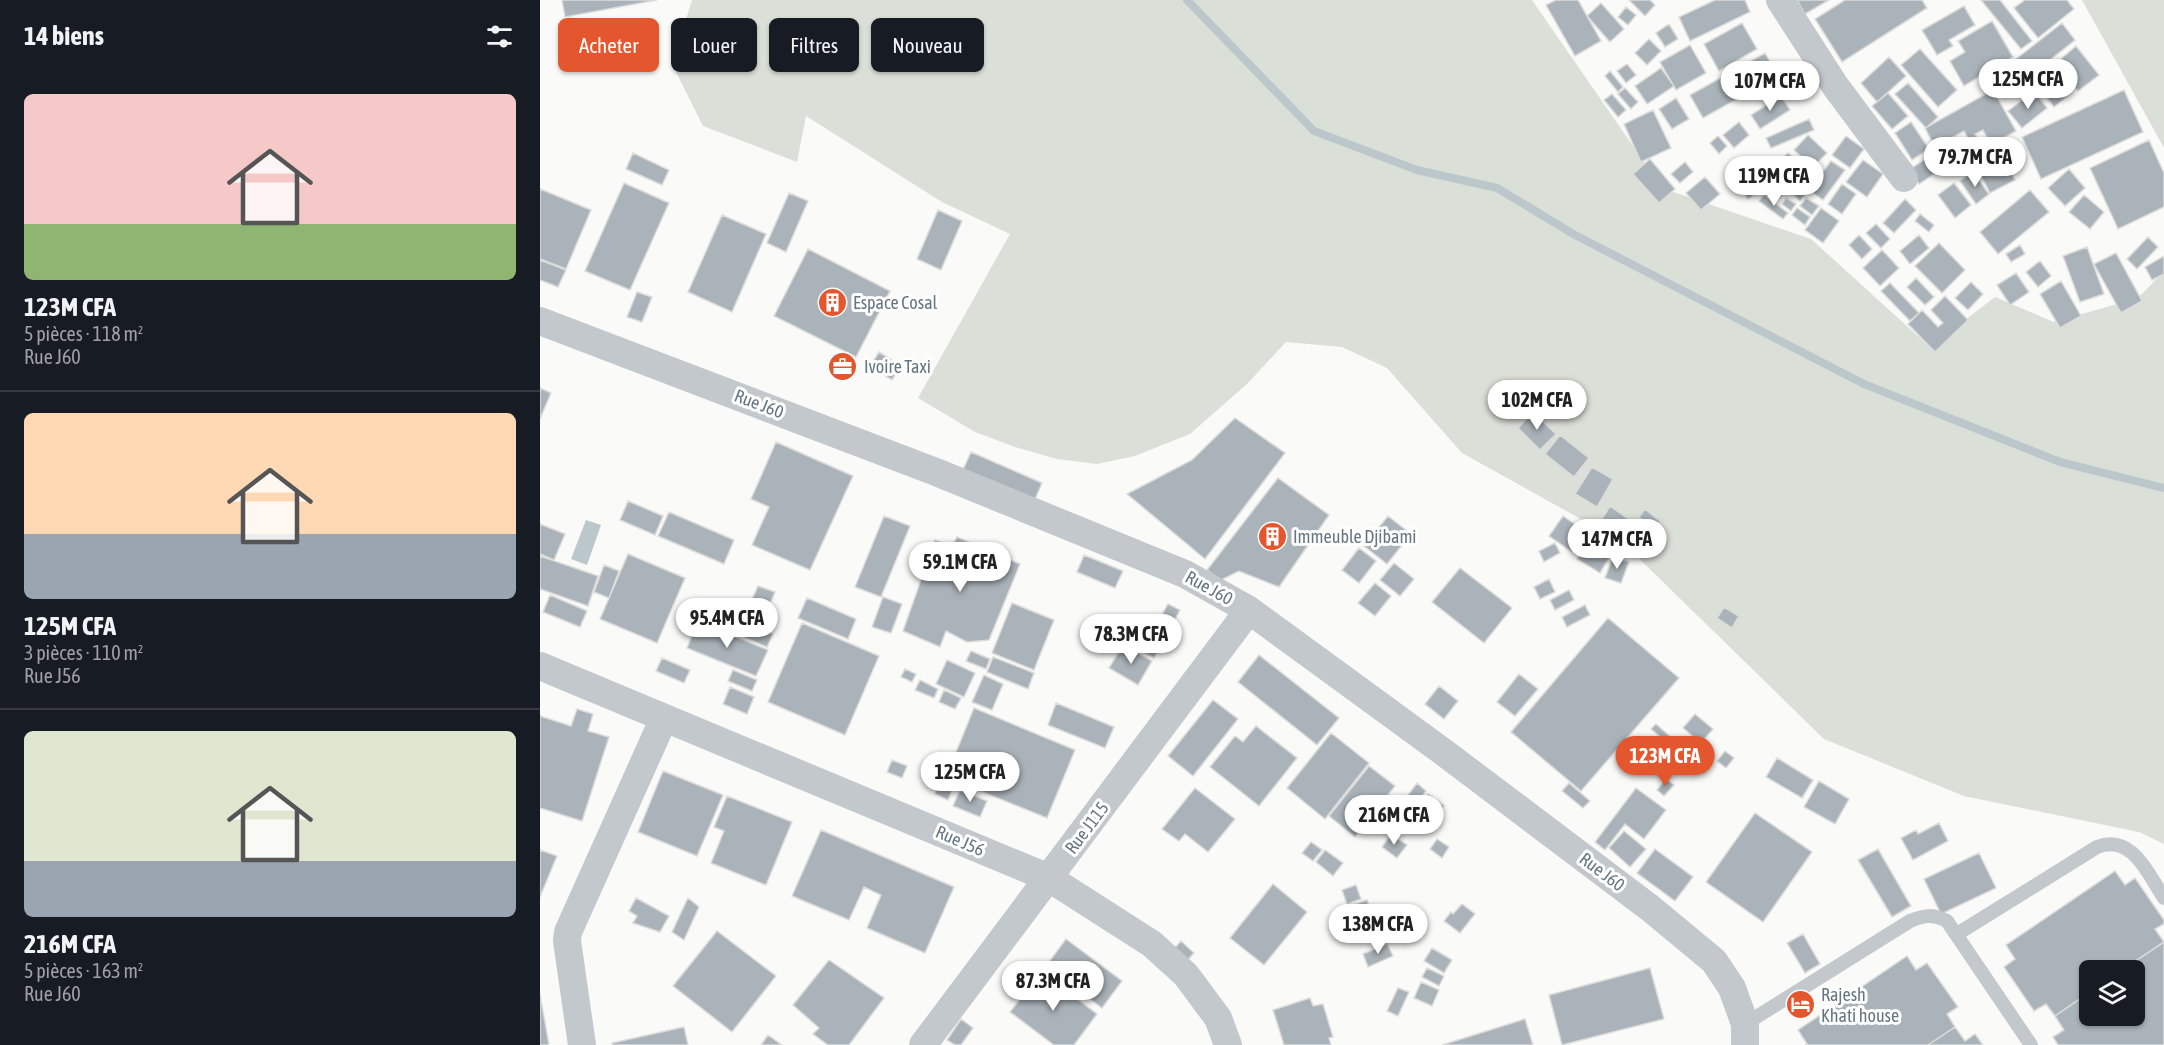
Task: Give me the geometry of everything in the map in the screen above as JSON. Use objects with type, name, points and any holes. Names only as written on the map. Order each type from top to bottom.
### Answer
[{"type":"street","points":[[1780,0],[1836,87],[1904,178]]},
{"type":"street","name":"Rue J60","points":[[540,321],[936,472],[1185,574],[1249,610],[1442,751],[1650,908],[1714,962],[1732,988],[1745,1034]]},
{"type":"street","name":"Rue J115","points":[[923,1045],[1249,610]]},
{"type":"street","name":"Rue J56","points":[[540,666],[1049,878],[1152,944],[1186,975],[1218,1018],[1228,1045]]},
{"type":"street","points":[[582,1045],[567,941],[568,932],[664,718]]},
{"type":"lane","points":[[1957,934],[2097,846],[2107,843],[2117,843],[2134,853],[2164,898]]},
{"type":"lane","points":[[1745,1034],[1918,917],[1937,916],[1947,921],[1957,934],[2031,1045]]},
{"type":"shaded area","points":[[692,0],[1532,0],[1662,188],[1811,239],[1930,347],[1995,297],[2054,322],[2138,298],[2164,271],[2164,844],[2139,832],[1964,796],[1824,739],[1622,542],[1462,453],[1387,368],[1342,347],[1286,342],[1247,384],[1190,434],[1135,456],[1097,464],[1057,459],[975,432],[918,398],[1010,234],[942,202],[806,116],[797,162],[703,126],[676,72],[757,72],[757,18],[686,18]]},
{"type":"shaded area","points":[[2082,0],[2164,0],[2164,148]]},
{"type":"shaded area","points":[[586,520],[601,525],[587,565],[571,559]]},
{"type":"building","points":[[562,0],[657,0],[565,17]]},
{"type":"building","points":[[1556,0],[1578,0],[1601,41],[1575,56],[1546,5]]},
{"type":"building","points":[[1629,0],[1650,0],[1655,5],[1645,16]]},
{"type":"building","points":[[1715,0],[1745,0],[1750,12],[1690,41],[1679,17]]},
{"type":"building","points":[[1797,0],[1829,0],[1805,14]]},
{"type":"building","points":[[1845,0],[1922,0],[1927,8],[1842,62],[1815,19]]},
{"type":"building","points":[[1981,0],[2000,0],[2032,41],[2021,49]]},
{"type":"building","points":[[2025,0],[2067,0],[2074,9],[2038,38],[2014,8]]},
{"type":"building","points":[[1601,3],[1624,29],[1610,42],[1587,16]]},
{"type":"building","points":[[1964,6],[1975,25],[1949,40],[1953,46],[1937,55],[1922,30]]},
{"type":"building","points":[[1626,7],[1636,15],[1628,25],[1618,17]]},
{"type":"building","points":[[1992,21],[2013,57],[1964,86],[1950,61],[1965,52],[1958,41]]},
{"type":"building","points":[[1742,23],[1757,49],[1719,71],[1704,44]]},
{"type":"building","points":[[2062,23],[2075,40],[2007,94],[1993,77]]},
{"type":"building","points":[[1669,24],[1678,39],[1665,47],[1656,33]]},
{"type":"building","points":[[1649,39],[1661,51],[1647,65],[1635,53]]},
{"type":"building","points":[[1690,45],[1706,73],[1676,90],[1660,62]]},
{"type":"building","points":[[2076,46],[2099,75],[2078,91],[2056,63]]},
{"type":"building","points":[[1920,49],[1957,90],[1938,107],[1901,65]]},
{"type":"building","points":[[1765,53],[1778,76],[1703,118],[1690,95]]},
{"type":"building","points":[[1889,57],[1906,76],[1877,102],[1861,83]]},
{"type":"building","points":[[1627,64],[1636,75],[1626,83],[1617,71]]},
{"type":"building","points":[[1661,68],[1674,86],[1647,104],[1635,86]]},
{"type":"building","points":[[2051,69],[2071,93],[2054,107],[2035,82]]},
{"type":"building","points":[[1610,71],[1623,87],[1618,92],[1605,76]]},
{"type":"building","points":[[1908,83],[1938,117],[1926,128],[1895,94]]},
{"type":"building","points":[[1625,88],[1638,102],[1631,109],[1618,94]]},
{"type":"building","points":[[1993,90],[2016,131],[1991,145],[1983,130],[1975,134],[1983,148],[1976,152],[1964,131],[1935,147],[1925,128]]},
{"type":"building","points":[[2124,90],[2143,132],[2041,179],[2022,137]]},
{"type":"building","points":[[2034,91],[2047,108],[2022,128],[2008,111]]},
{"type":"building","points":[[1888,93],[1908,116],[1892,129],[1872,106]]},
{"type":"building","points":[[1612,94],[1626,110],[1618,117],[1604,100]]},
{"type":"building","points":[[1781,96],[1790,110],[1760,129],[1751,115]]},
{"type":"building","points":[[1676,98],[1689,119],[1672,129],[1659,109]]},
{"type":"building","points":[[1653,110],[1671,148],[1641,162],[1624,124]]},
{"type":"building","points":[[1809,119],[1814,130],[1771,148],[1766,138]]},
{"type":"building","points":[[1739,122],[1749,135],[1734,148],[1723,135]]},
{"type":"building","points":[[1911,122],[1929,149],[1912,160],[1895,133]]},
{"type":"building","points":[[1808,135],[1827,153],[1813,167],[1794,150]]},
{"type":"building","points":[[1718,136],[1727,146],[1719,154],[1710,143]]},
{"type":"building","points":[[1846,136],[1864,149],[1850,168],[1832,155]]},
{"type":"building","points":[[1953,139],[1964,157],[1943,170],[1931,152]]},
{"type":"building","points":[[2149,140],[2164,173],[2164,207],[2118,229],[2090,168]]},
{"type":"building","points":[[633,153],[669,170],[662,185],[626,169]]},
{"type":"building","points":[[1788,153],[1804,167],[1795,176],[1779,162]]},
{"type":"building","points":[[2002,155],[2015,180],[1990,193],[1977,168]]},
{"type":"building","points":[[1927,158],[1937,172],[1919,184],[1909,170]]},
{"type":"building","points":[[1650,159],[1675,189],[1659,203],[1633,174]]},
{"type":"building","points":[[1775,159],[1785,173],[1748,199],[1738,185]]},
{"type":"building","points":[[1863,160],[1883,174],[1867,197],[1846,182]]},
{"type":"building","points":[[1831,161],[1845,170],[1823,200],[1809,190]]},
{"type":"building","points":[[1685,162],[1693,172],[1680,183],[1671,174]]},
{"type":"building","points":[[2069,169],[2085,188],[2065,206],[2048,188]]},
{"type":"building","points":[[1973,172],[1989,194],[1976,204],[1960,181]]},
{"type":"building","points":[[1787,176],[1806,194],[1800,201],[1781,183]]},
{"type":"building","points":[[1705,177],[1720,194],[1701,210],[1686,193]]},
{"type":"building","points":[[624,183],[669,203],[630,290],[585,271]]},
{"type":"building","points":[[1774,183],[1785,191],[1779,198],[1768,190]]},
{"type":"building","points":[[1954,183],[1971,205],[1955,218],[1938,195]]},
{"type":"building","points":[[1842,184],[1856,194],[1842,214],[1828,204]]},
{"type":"building","points":[[540,189],[591,210],[566,269],[540,259]]},
{"type":"building","points":[[2030,190],[2049,212],[1998,254],[1980,232]]},
{"type":"building","points":[[789,193],[808,201],[786,252],[767,243]]},
{"type":"building","points":[[1764,195],[1788,213],[1783,219],[1759,201]]},
{"type":"building","points":[[2084,195],[2104,212],[2090,229],[2069,212]]},
{"type":"building","points":[[1786,198],[1796,204],[1791,211],[1782,204]]},
{"type":"building","points":[[1806,198],[1819,206],[1812,215],[1800,206]]},
{"type":"building","points":[[1905,199],[1916,210],[1894,233],[1883,223]]},
{"type":"building","points":[[1797,208],[1810,217],[1805,225],[1792,215]]},
{"type":"building","points":[[1821,208],[1839,221],[1823,243],[1805,230]]},
{"type":"building","points":[[938,210],[962,221],[941,270],[917,259]]},
{"type":"building","points":[[1920,214],[1934,225],[1929,232],[1915,221]]},
{"type":"building","points":[[722,215],[766,234],[732,312],[688,292]]},
{"type":"building","points":[[1876,224],[1890,239],[1881,248],[1866,233]]},
{"type":"building","points":[[1859,235],[1872,249],[1862,259],[1849,245]]},
{"type":"building","points":[[1919,235],[1929,248],[1910,264],[1900,251]]},
{"type":"building","points":[[2148,237],[2158,247],[2137,269],[2127,259]]},
{"type":"building","points":[[1939,243],[1965,270],[1942,293],[1915,266]]},
{"type":"building","points":[[2020,245],[2025,254],[2011,262],[2006,254]]},
{"type":"building","points":[[2087,247],[2104,294],[2080,302],[2063,256]]},
{"type":"building","name":"Espace Cosal","points":[[808,249],[890,291],[856,357],[774,316]]},
{"type":"building","points":[[1882,250],[1899,268],[1880,286],[1863,268]]},
{"type":"building","points":[[2116,253],[2142,301],[2121,313],[2094,264]]},
{"type":"building","points":[[2164,256],[2164,274],[2152,280],[2145,267]]},
{"type":"building","points":[[540,260],[566,270],[558,287],[540,280]]},
{"type":"building","points":[[2040,261],[2051,276],[2038,287],[2026,272]]},
{"type":"building","points":[[2016,273],[2029,292],[2010,305],[1997,285]]},
{"type":"building","points":[[1916,278],[1934,297],[1925,305],[1907,287]]},
{"type":"building","points":[[2061,281],[2081,316],[2060,328],[2040,294]]},
{"type":"building","points":[[1971,282],[1983,294],[1968,310],[1955,298]]},
{"type":"building","points":[[1890,283],[1919,313],[1910,321],[1881,291]]},
{"type":"building","points":[[637,292],[652,297],[642,322],[627,317]]},
{"type":"building","points":[[1945,296],[1968,320],[1935,352],[1908,324],[1922,310],[1938,327],[1943,323],[1931,310]]},
{"type":"building","points":[[879,352],[901,366],[892,380],[870,366]]},
{"type":"building","points":[[540,388],[551,393],[540,419]]},
{"type":"building","points":[[1533,412],[1556,434],[1540,450],[1518,428]]},
{"type":"building","points":[[1235,418],[1285,453],[1205,559],[1127,494],[1192,460]]},
{"type":"building","points":[[1560,435],[1589,458],[1574,477],[1545,454]]},
{"type":"building","points":[[776,442],[853,476],[810,570],[752,545],[769,507],[751,499]]},
{"type":"building","points":[[971,452],[1042,483],[1033,504],[962,472]]},
{"type":"building","points":[[1592,467],[1613,479],[1597,507],[1575,494]]},
{"type":"building","name":"Immeuble Djibami","points":[[1278,478],[1329,515],[1279,587],[1239,571],[1221,580],[1207,570]]},
{"type":"building","points":[[628,501],[663,516],[655,535],[620,520]]},
{"type":"building","points":[[1610,506],[1633,522],[1622,537],[1600,522]]},
{"type":"building","points":[[1645,509],[1661,522],[1655,530],[1639,517]]},
{"type":"building","points":[[669,512],[734,540],[724,564],[658,536]]},
{"type":"building","points":[[884,516],[910,526],[881,597],[855,587]]},
{"type":"building","points":[[1388,516],[1411,534],[1387,564],[1364,546]]},
{"type":"building","points":[[1563,516],[1586,532],[1572,552],[1549,536]]},
{"type":"building","points":[[1640,523],[1653,533],[1646,541],[1634,531]]},
{"type":"building","points":[[540,524],[565,534],[554,560],[540,554]]},
{"type":"building","points":[[1630,532],[1644,544],[1637,552],[1623,540]]},
{"type":"building","points":[[957,537],[1020,564],[989,640],[967,642],[946,631],[940,647],[903,631],[935,540],[952,546]]},
{"type":"building","points":[[1555,543],[1560,553],[1544,562],[1539,551]]},
{"type":"building","points":[[1587,543],[1610,556],[1600,573],[1577,559]]},
{"type":"building","points":[[1359,548],[1376,561],[1359,583],[1342,570]]},
{"type":"building","points":[[628,554],[685,578],[657,643],[600,619]]},
{"type":"building","points":[[1084,555],[1123,571],[1115,588],[1077,572]]},
{"type":"building","points":[[540,556],[598,576],[588,606],[540,589]]},
{"type":"building","points":[[1613,556],[1629,562],[1621,583],[1605,578]]},
{"type":"building","points":[[1394,563],[1414,579],[1400,596],[1380,580]]},
{"type":"building","points":[[604,565],[619,571],[609,598],[594,592]]},
{"type":"building","points":[[1460,568],[1512,608],[1484,643],[1432,602]]},
{"type":"building","points":[[1549,579],[1555,592],[1540,599],[1534,587]]},
{"type":"building","points":[[1375,583],[1391,596],[1375,616],[1358,603]]},
{"type":"building","points":[[758,586],[775,592],[762,623],[745,616]]},
{"type":"building","points":[[1569,590],[1574,600],[1555,610],[1550,600]]},
{"type":"building","points":[[550,595],[587,611],[580,627],[543,612]]},
{"type":"building","points":[[883,597],[902,604],[891,633],[872,627]]},
{"type":"building","points":[[807,598],[856,619],[848,639],[798,618]]},
{"type":"building","points":[[1012,603],[1054,620],[1034,670],[992,653]]},
{"type":"building","points":[[1168,604],[1180,610],[1166,636],[1154,629]]},
{"type":"building","points":[[1585,605],[1590,615],[1567,627],[1562,617]]},
{"type":"building","points":[[1724,607],[1739,616],[1732,628],[1717,618]]},
{"type":"building","points":[[1608,618],[1679,678],[1581,791],[1511,732]]},
{"type":"building","points":[[698,621],[768,650],[756,676],[687,648]]},
{"type":"building","points":[[744,622],[773,634],[767,647],[739,635]]},
{"type":"building","points":[[802,623],[879,656],[845,735],[768,702]]},
{"type":"building","points":[[1143,627],[1165,639],[1154,658],[1132,646]]},
{"type":"building","points":[[1123,645],[1152,661],[1138,685],[1109,668]]},
{"type":"building","points":[[971,651],[990,659],[986,669],[966,661]]},
{"type":"building","points":[[1259,655],[1339,718],[1317,745],[1238,682]]},
{"type":"building","points":[[993,657],[1034,673],[1028,689],[987,672]]},
{"type":"building","points":[[662,658],[690,670],[684,683],[656,671]]},
{"type":"building","points":[[947,660],[975,673],[964,697],[936,684]]},
{"type":"building","points":[[905,669],[916,674],[912,682],[901,677]]},
{"type":"building","points":[[733,670],[757,680],[752,691],[728,681]]},
{"type":"building","points":[[1519,674],[1538,689],[1515,716],[1497,702]]},
{"type":"building","points":[[984,675],[1003,684],[992,710],[972,702]]},
{"type":"building","points":[[920,680],[938,689],[934,698],[915,690]]},
{"type":"building","points":[[1439,686],[1458,701],[1444,719],[1425,704]]},
{"type":"building","points":[[730,687],[754,697],[747,714],[723,704]]},
{"type":"building","points":[[944,690],[961,698],[955,709],[939,702]]},
{"type":"building","points":[[1213,700],[1238,719],[1193,776],[1168,756]]},
{"type":"building","points":[[1056,703],[1114,727],[1105,748],[1048,725]]},
{"type":"building","points":[[974,708],[1075,750],[1047,818],[946,777]]},
{"type":"building","points":[[577,709],[593,714],[588,731],[609,737],[582,821],[540,808],[540,716],[571,726]]},
{"type":"building","points":[[1695,714],[1713,729],[1701,743],[1683,728]]},
{"type":"building","points":[[1656,724],[1683,748],[1679,753],[1651,729]]},
{"type":"building","points":[[1256,726],[1297,758],[1259,806],[1210,767],[1235,736],[1243,742]]},
{"type":"building","points":[[1331,733],[1369,763],[1325,819],[1287,788]]},
{"type":"building","points":[[1665,751],[1679,762],[1664,780],[1650,769]]},
{"type":"building","points":[[1725,751],[1734,758],[1726,768],[1717,761]]},
{"type":"building","points":[[1777,758],[1813,780],[1802,798],[1766,777]]},
{"type":"building","points":[[892,760],[907,766],[902,778],[887,772]]},
{"type":"building","points":[[1369,766],[1395,786],[1355,837],[1329,816]]},
{"type":"building","points":[[663,771],[723,795],[697,856],[638,832]]},
{"type":"building","points":[[940,779],[954,785],[948,800],[935,794]]},
{"type":"building","points":[[1666,779],[1674,785],[1664,796],[1657,790]]},
{"type":"building","points":[[1819,781],[1849,799],[1835,824],[1804,807]]},
{"type":"building","points":[[1417,783],[1426,791],[1417,802],[1408,795]]},
{"type":"building","points":[[1569,783],[1590,801],[1583,808],[1562,791]]},
{"type":"building","points":[[1195,788],[1235,819],[1208,852],[1185,834],[1179,841],[1162,829]]},
{"type":"building","points":[[1636,788],[1666,810],[1644,839],[1625,824],[1605,850],[1595,842]]},
{"type":"building","points":[[960,790],[987,801],[980,817],[953,806]]},
{"type":"building","points":[[1428,794],[1444,806],[1436,816],[1420,804]]},
{"type":"building","points":[[727,796],[792,822],[766,885],[711,863],[724,831],[714,827]]},
{"type":"building","points":[[1755,813],[1812,852],[1763,922],[1706,882]]},
{"type":"building","points":[[1939,823],[1948,841],[1913,860],[1901,838],[1916,830],[1918,834]]},
{"type":"building","points":[[821,830],[954,887],[925,953],[867,928],[881,895],[864,887],[849,920],[792,896]]},
{"type":"building","points":[[1624,831],[1646,849],[1630,867],[1609,848]]},
{"type":"building","points":[[1391,834],[1407,845],[1397,858],[1382,847]]},
{"type":"building","points":[[1437,839],[1449,847],[1442,858],[1430,849]]},
{"type":"building","points":[[1311,842],[1322,850],[1313,861],[1302,853]]},
{"type":"building","points":[[1655,849],[1693,877],[1675,901],[1637,873]]},
{"type":"building","points":[[1878,849],[1911,906],[1892,917],[1858,860]]},
{"type":"building","points":[[540,850],[557,856],[540,897]]},
{"type":"building","points":[[1325,850],[1343,863],[1333,876],[1316,862]]},
{"type":"building","points":[[1979,853],[1996,888],[1941,914],[1924,879]]},
{"type":"building","points":[[2115,871],[2125,885],[2135,878],[2164,920],[2164,924],[2155,929],[2164,942],[2137,960],[2079,960],[2079,1000],[2055,1016],[2046,1004],[2034,1011],[2004,967],[2015,959],[2006,945]]},
{"type":"building","points":[[1273,884],[1307,912],[1264,965],[1230,938]]},
{"type":"building","points":[[1356,885],[1361,899],[1347,904],[1342,890]]},
{"type":"building","points":[[636,898],[669,916],[660,932],[633,923],[637,916],[629,911]]},
{"type":"building","points":[[688,898],[699,907],[684,940],[672,932]]},
{"type":"building","points":[[1367,900],[1375,923],[1357,929],[1349,906]]},
{"type":"building","points":[[1462,904],[1475,914],[1460,933],[1444,921]]},
{"type":"building","points":[[717,931],[776,976],[732,1032],[673,986]]},
{"type":"building","points":[[1803,934],[1820,964],[1805,973],[1787,943]]},
{"type":"building","points":[[1066,939],[1122,981],[1102,1008],[1046,966]]},
{"type":"building","points":[[1181,941],[1194,953],[1184,964],[1171,952]]},
{"type":"building","points":[[2164,942],[2164,1045],[2058,1045],[2053,1037],[2064,1030],[2055,1016],[2079,1000],[2079,1026],[2145,1026],[2145,960],[2137,960]]},
{"type":"building","points":[[1387,944],[1393,956],[1368,967],[1363,954]]},
{"type":"building","points":[[1432,948],[1452,960],[1444,973],[1424,961]]},
{"type":"building","points":[[1907,956],[1916,970],[1927,963],[1958,1007],[1947,1014],[1955,1027],[1928,1045],[1805,1045],[1807,1044],[1798,1030]]},
{"type":"building","points":[[829,960],[884,998],[849,1045],[828,1045],[813,1034],[819,1028],[793,1005]]},
{"type":"building","points":[[1427,968],[1444,976],[1439,986],[1422,977]]},
{"type":"building","points":[[1650,968],[1664,1019],[1562,1045],[1549,995]]},
{"type":"building","points":[[1041,972],[1097,1014],[1074,1045],[1054,1045],[1010,1012]]},
{"type":"building","points":[[1421,982],[1439,990],[1432,1006],[1414,998]]},
{"type":"building","points":[[1398,988],[1409,992],[1398,1016],[1387,1011]]},
{"type":"building","points":[[540,994],[549,1045],[540,1045]]},
{"type":"building","points":[[1310,998],[1313,1006],[1323,1004],[1333,1037],[1329,1038],[1331,1045],[1284,1045],[1273,1010]]},
{"type":"building","points":[[961,1019],[973,1028],[961,1045],[955,1045],[947,1040]]},
{"type":"building","points":[[1525,1019],[1533,1045],[1442,1045]]},
{"type":"building","points":[[684,1027],[688,1045],[613,1045],[612,1043]]},
{"type":"building","points":[[1955,1027],[1965,1041],[1975,1034],[1983,1045],[1928,1045]]},
{"type":"building","points":[[768,1035],[782,1045],[761,1045]]},
{"type":"waterway","points":[[1187,0],[1314,131],[1417,170],[1497,188],[1575,235],[1864,384],[2060,462],[2164,488]]},
{"type":"place","name":"Espace Cosal","points":[[832,303]]},
{"type":"place","name":"Ivoire Taxi","points":[[843,367]]},
{"type":"place","name":"Immeuble Djibami","points":[[1272,537]]},
{"type":"place","name":"Rajesh Khati house","points":[[1800,1005]]}]
